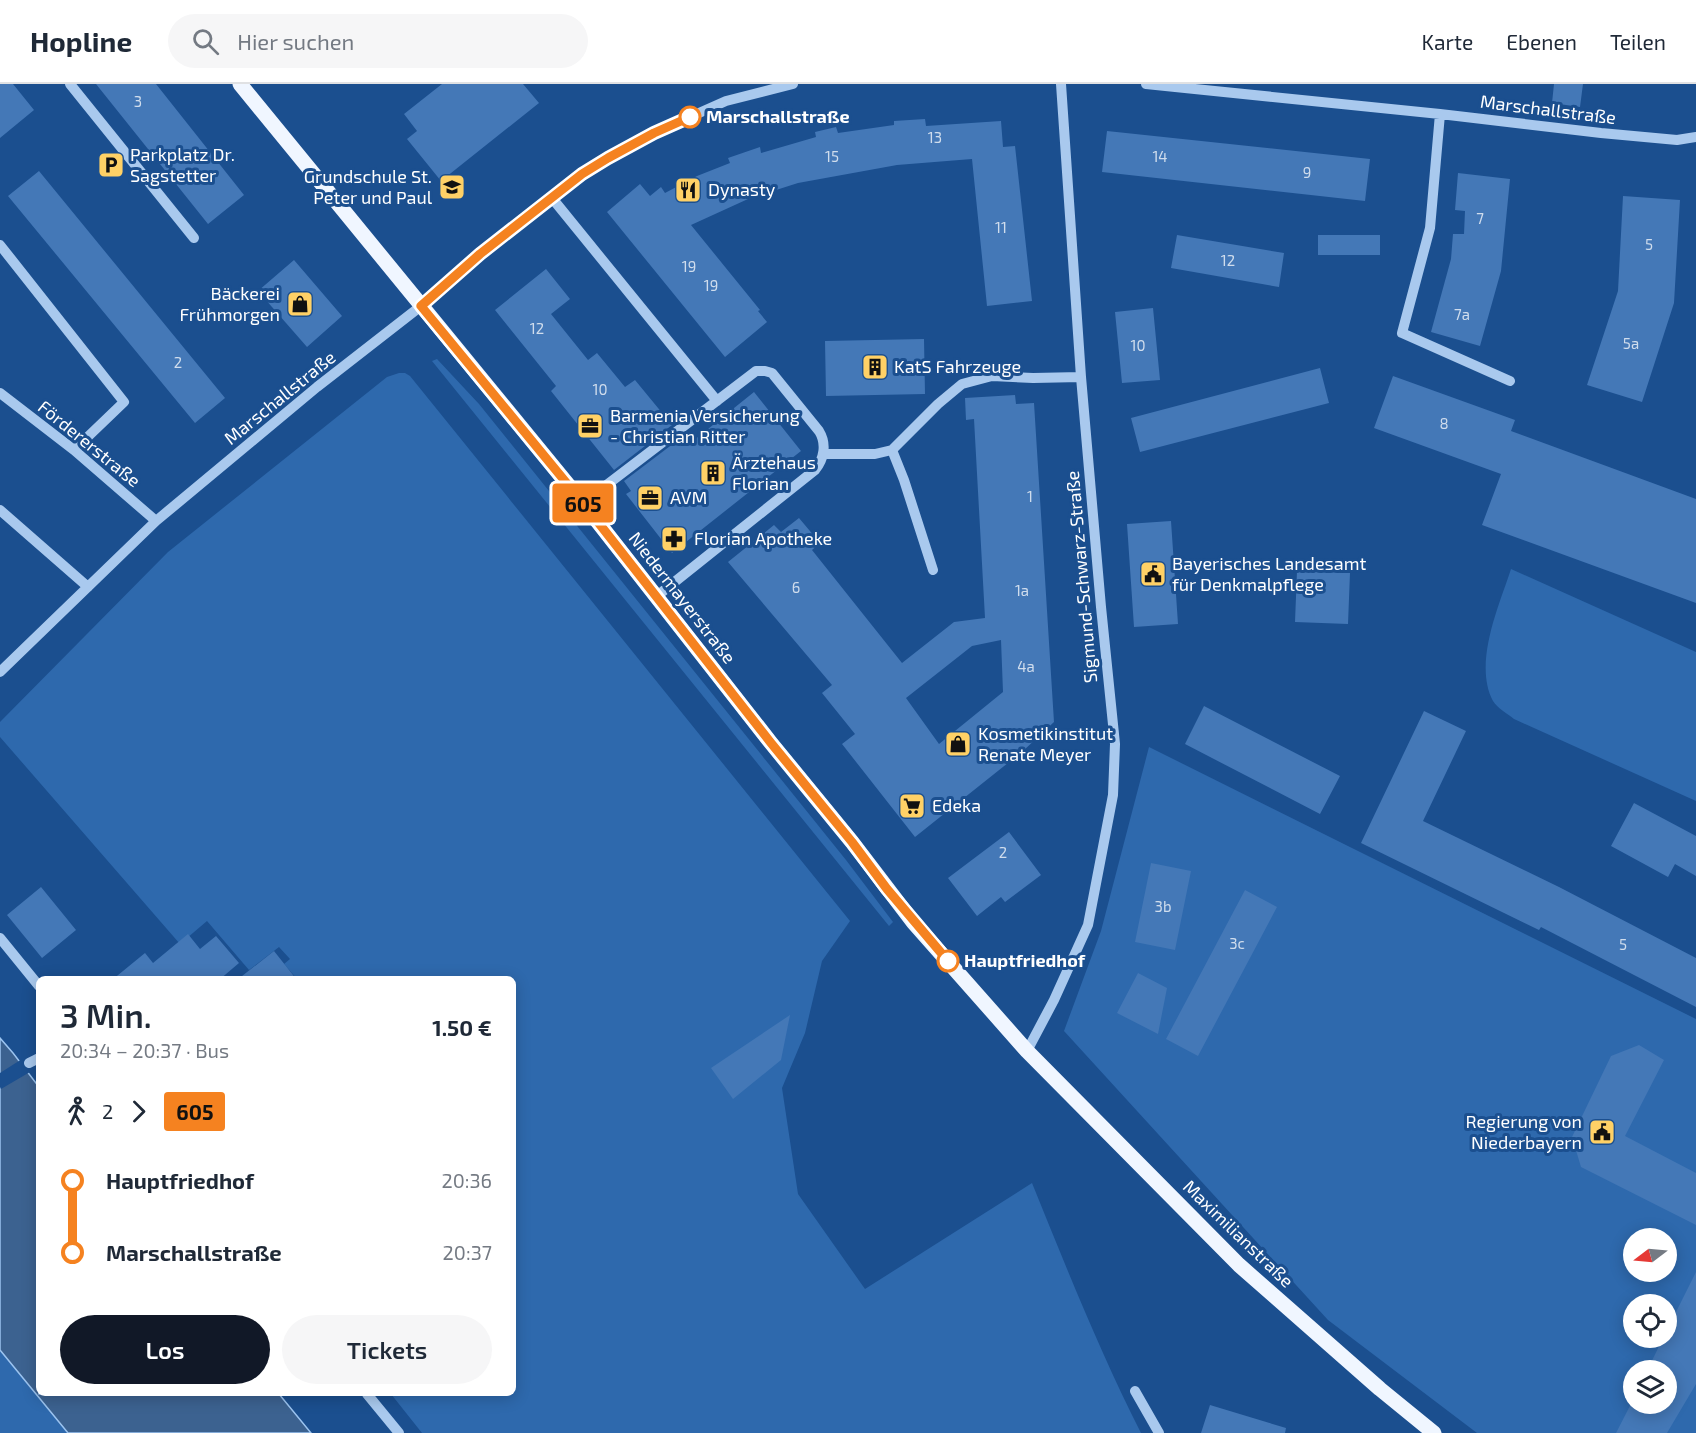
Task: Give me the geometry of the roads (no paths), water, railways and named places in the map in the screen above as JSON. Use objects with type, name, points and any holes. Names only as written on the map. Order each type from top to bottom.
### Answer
[{"type":"main road","name":"Niedermayerstraße","points":[[240,84],[583,503],[913,922],[1027,1051]]},
{"type":"main road","name":"Maximilianstraße","points":[[1027,1051],[1239,1265],[1380,1389],[1434,1433]]},
{"type":"street","points":[[70,84],[194,238]]},
{"type":"street","name":"Marschallstraße","points":[[0,672],[156,520],[317,387],[421,306],[480,254],[582,174],[654,133],[726,101],[794,84]]},
{"type":"street","name":"Sigmund-Schwarz-Straße","points":[[1027,1051],[1054,1000],[1088,925],[1113,795],[1115,744],[1081,377],[1061,84]]},
{"type":"street","name":"Marschallstraße","points":[[1146,84],[1601,133],[1677,140],[1696,137]]},
{"type":"street","points":[[1440,114],[1430,228],[1402,333],[1510,381]]},
{"type":"street","points":[[552,198],[717,401]]},
{"type":"street","points":[[0,245],[124,402],[74,450]]},
{"type":"street","points":[[583,503],[756,371],[769,371],[819,431],[822,436],[823,454],[821,463],[815,470],[657,596]]},
{"type":"street","points":[[823,454],[875,454],[892,450],[938,404],[962,384],[992,376],[1081,377]]},
{"type":"street","name":"Fördererstraße","points":[[0,393],[74,450],[156,520]]},
{"type":"street","points":[[892,450],[933,570]]},
{"type":"street","points":[[0,510],[88,586]]},
{"type":"street","points":[[0,938],[36,982]]},
{"type":"street","points":[[1135,1391],[1159,1433]]},
{"type":"street","points":[[369,1396],[399,1433]]},
{"type":"place","name":"Marschallstraße","points":[[690,117]]},
{"type":"place","name":"Parkplatz Dr. Sagstetter","points":[[111,165]]},
{"type":"place","name":"Grundschule St. Peter und Paul","points":[[452,187]]},
{"type":"place","name":"Dynasty","points":[[688,190]]},
{"type":"place","name":"Bäckerei Frühmorgen","points":[[300,304]]},
{"type":"place","name":"KatS Fahrzeuge","points":[[875,367]]},
{"type":"place","name":"Barmenia Versicherung - Christian Ritter","points":[[590,426]]},
{"type":"place","name":"Ärztehaus Florian","points":[[713,473]]},
{"type":"place","name":"AVM","points":[[650,498]]},
{"type":"place","name":"Florian Apotheke","points":[[674,539]]},
{"type":"place","name":"Bayerisches Landesamt für Denkmalpflege","points":[[1153,574]]},
{"type":"place","name":"Kosmetikinstitut Renate Meyer","points":[[958,744]]},
{"type":"place","name":"Edeka","points":[[912,806]]},
{"type":"place","name":"Hauptfriedhof","points":[[948,961]]},
{"type":"place","name":"Regierung von Niederbayern","points":[[1602,1132]]}]
